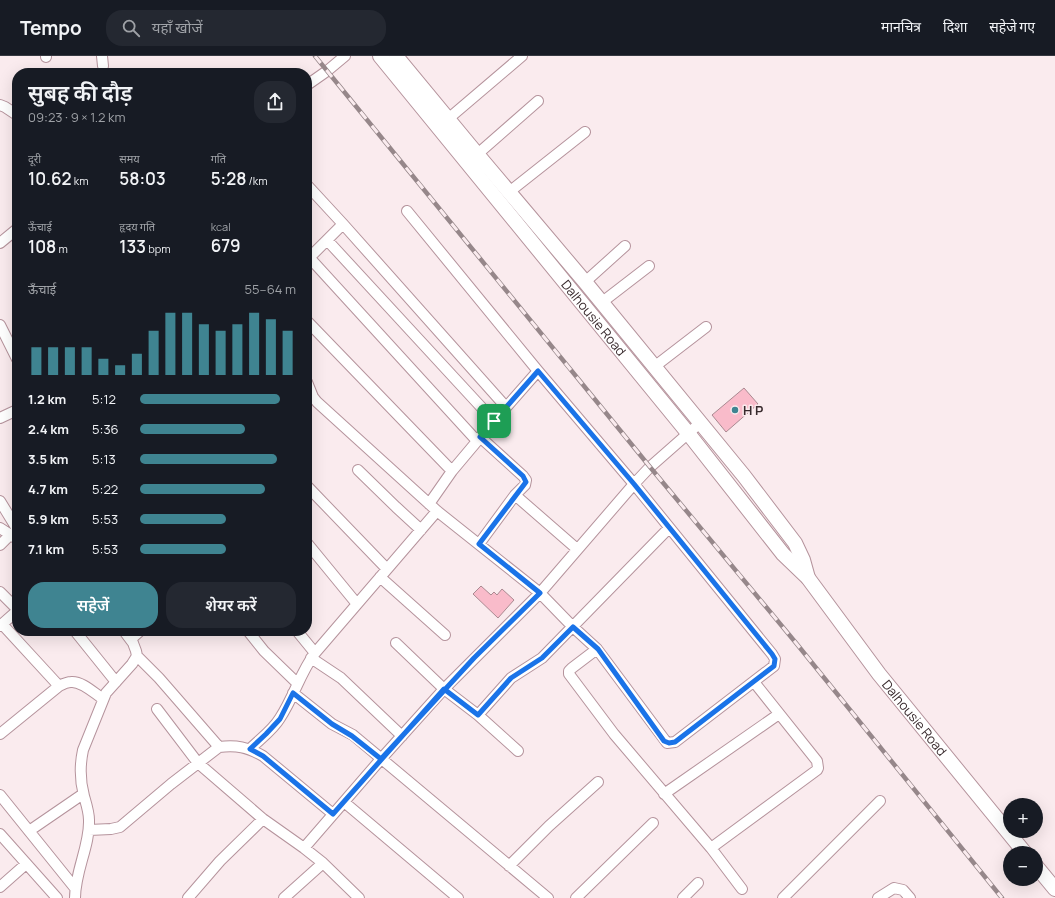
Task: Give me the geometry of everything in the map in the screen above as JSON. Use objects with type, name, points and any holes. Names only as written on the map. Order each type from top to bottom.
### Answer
[{"type":"street","points":[[312,82],[345,56]]},
{"type":"street","name":"Dalhousie Road","points":[[380,56],[472,159],[783,554],[808,578],[879,674],[1019,846]]},
{"type":"street","name":"Dalhousie Road","points":[[396,56],[448,119],[472,159],[509,192],[744,476],[795,543],[803,560],[808,578]]},
{"type":"street","points":[[448,119],[522,56]]},
{"type":"street","points":[[472,159],[538,100]]},
{"type":"street","points":[[0,106],[5,107],[12,112]]},
{"type":"street","points":[[509,192],[585,132]]},
{"type":"street","points":[[312,190],[506,407]]},
{"type":"street","points":[[312,394],[318,402],[429,504],[540,593],[573,627],[598,649],[664,741],[669,743],[675,742],[774,666],[775,659],[634,484],[538,371],[407,211]]},
{"type":"street","points":[[312,253],[343,224]]},
{"type":"street","points":[[0,243],[12,233]]},
{"type":"street","points":[[327,240],[494,421]]},
{"type":"street","points":[[585,282],[625,246]]},
{"type":"street","points":[[312,261],[479,439],[525,478],[525,484],[515,495],[479,544]]},
{"type":"street","points":[[601,303],[649,266]]},
{"type":"street","points":[[0,325],[12,349]]},
{"type":"street","points":[[312,326],[452,471]]},
{"type":"street","points":[[654,367],[706,327]]},
{"type":"street","points":[[429,504],[452,471],[538,371]]},
{"type":"street","points":[[0,418],[12,412]]},
{"type":"street","points":[[304,848],[444,689],[540,593],[634,484],[650,467],[700,423]]},
{"type":"street","points":[[358,470],[396,508],[421,530]]},
{"type":"street","points":[[312,492],[384,573],[445,635]]},
{"type":"street","points":[[515,495],[577,550]]},
{"type":"street","points":[[0,501],[12,527]]},
{"type":"street","points":[[250,749],[280,719],[313,655],[437,511]]},
{"type":"street","points":[[0,528],[12,533]]},
{"type":"street","points":[[478,715],[511,678],[542,658],[669,528]]},
{"type":"street","points":[[0,545],[12,536]]},
{"type":"street","points":[[312,549],[357,604]]},
{"type":"street","points":[[0,592],[12,605]]},
{"type":"street","points":[[12,615],[1,625],[59,686]]},
{"type":"street","points":[[79,636],[116,682]]},
{"type":"street","points":[[128,636],[136,651],[137,656],[159,678],[219,747]]},
{"type":"street","points":[[252,636],[264,652],[298,683]]},
{"type":"street","points":[[300,636],[313,655],[341,678],[402,736]]},
{"type":"street","points":[[396,643],[444,689],[478,715],[518,751]]},
{"type":"street","points":[[598,649],[569,670],[569,674],[614,734],[711,848],[742,888]]},
{"type":"street","points":[[75,895],[86,846],[90,819],[83,794],[81,769],[82,754],[106,693],[132,664],[137,656]]},
{"type":"street","points":[[0,734],[59,686],[70,682],[76,682],[103,699]]},
{"type":"street","points":[[711,848],[818,768],[817,761],[754,682]]},
{"type":"street","points":[[293,693],[332,724],[352,736],[381,759],[509,866],[541,896]]},
{"type":"street","points":[[157,709],[198,763],[263,818],[323,863],[359,898]]},
{"type":"street","points":[[664,794],[779,714]]},
{"type":"street","points":[[88,830],[120,827],[219,747],[235,746],[250,749],[263,756],[333,814]]},
{"type":"street","points":[[509,866],[549,826],[598,782]]},
{"type":"street","points":[[29,831],[83,794]]},
{"type":"street","points":[[0,795],[29,831],[75,895]]},
{"type":"street","points":[[783,898],[880,801]]},
{"type":"street","points":[[344,802],[458,898]]},
{"type":"street","points":[[188,898],[220,861],[263,818]]},
{"type":"street","points":[[576,898],[654,823]]},
{"type":"street","points":[[0,834],[58,898]]},
{"type":"street","points":[[284,898],[323,863]]},
{"type":"street","points":[[0,887],[26,864]]},
{"type":"street","points":[[1043,875],[1055,890]]},
{"type":"street","points":[[683,898],[698,883]]},
{"type":"street","points":[[878,898],[894,888],[903,890],[910,898]]},
{"type":"building","name":"H P","points":[[744,388],[758,404],[726,432],[712,415]]},
{"type":"building","points":[[481,586],[491,595],[494,592],[497,595],[502,589],[514,600],[498,618],[473,594]]},
{"type":"railway","points":[[315,56],[650,467],[796,643],[1002,898]]},
{"type":"place","name":"H P","points":[[735,410]]},
{"type":"route","points":[[494,421],[480,437],[523,476],[526,482],[479,544],[540,593],[444,689],[402,736],[381,759],[344,730],[332,724],[293,693],[275,726],[250,749],[263,756],[333,814],[444,689],[478,715],[511,678],[517,673],[536,663],[573,627],[598,649],[664,741],[669,743],[675,742],[774,666],[775,659],[772,654],[634,484],[538,371],[494,421]]}]
